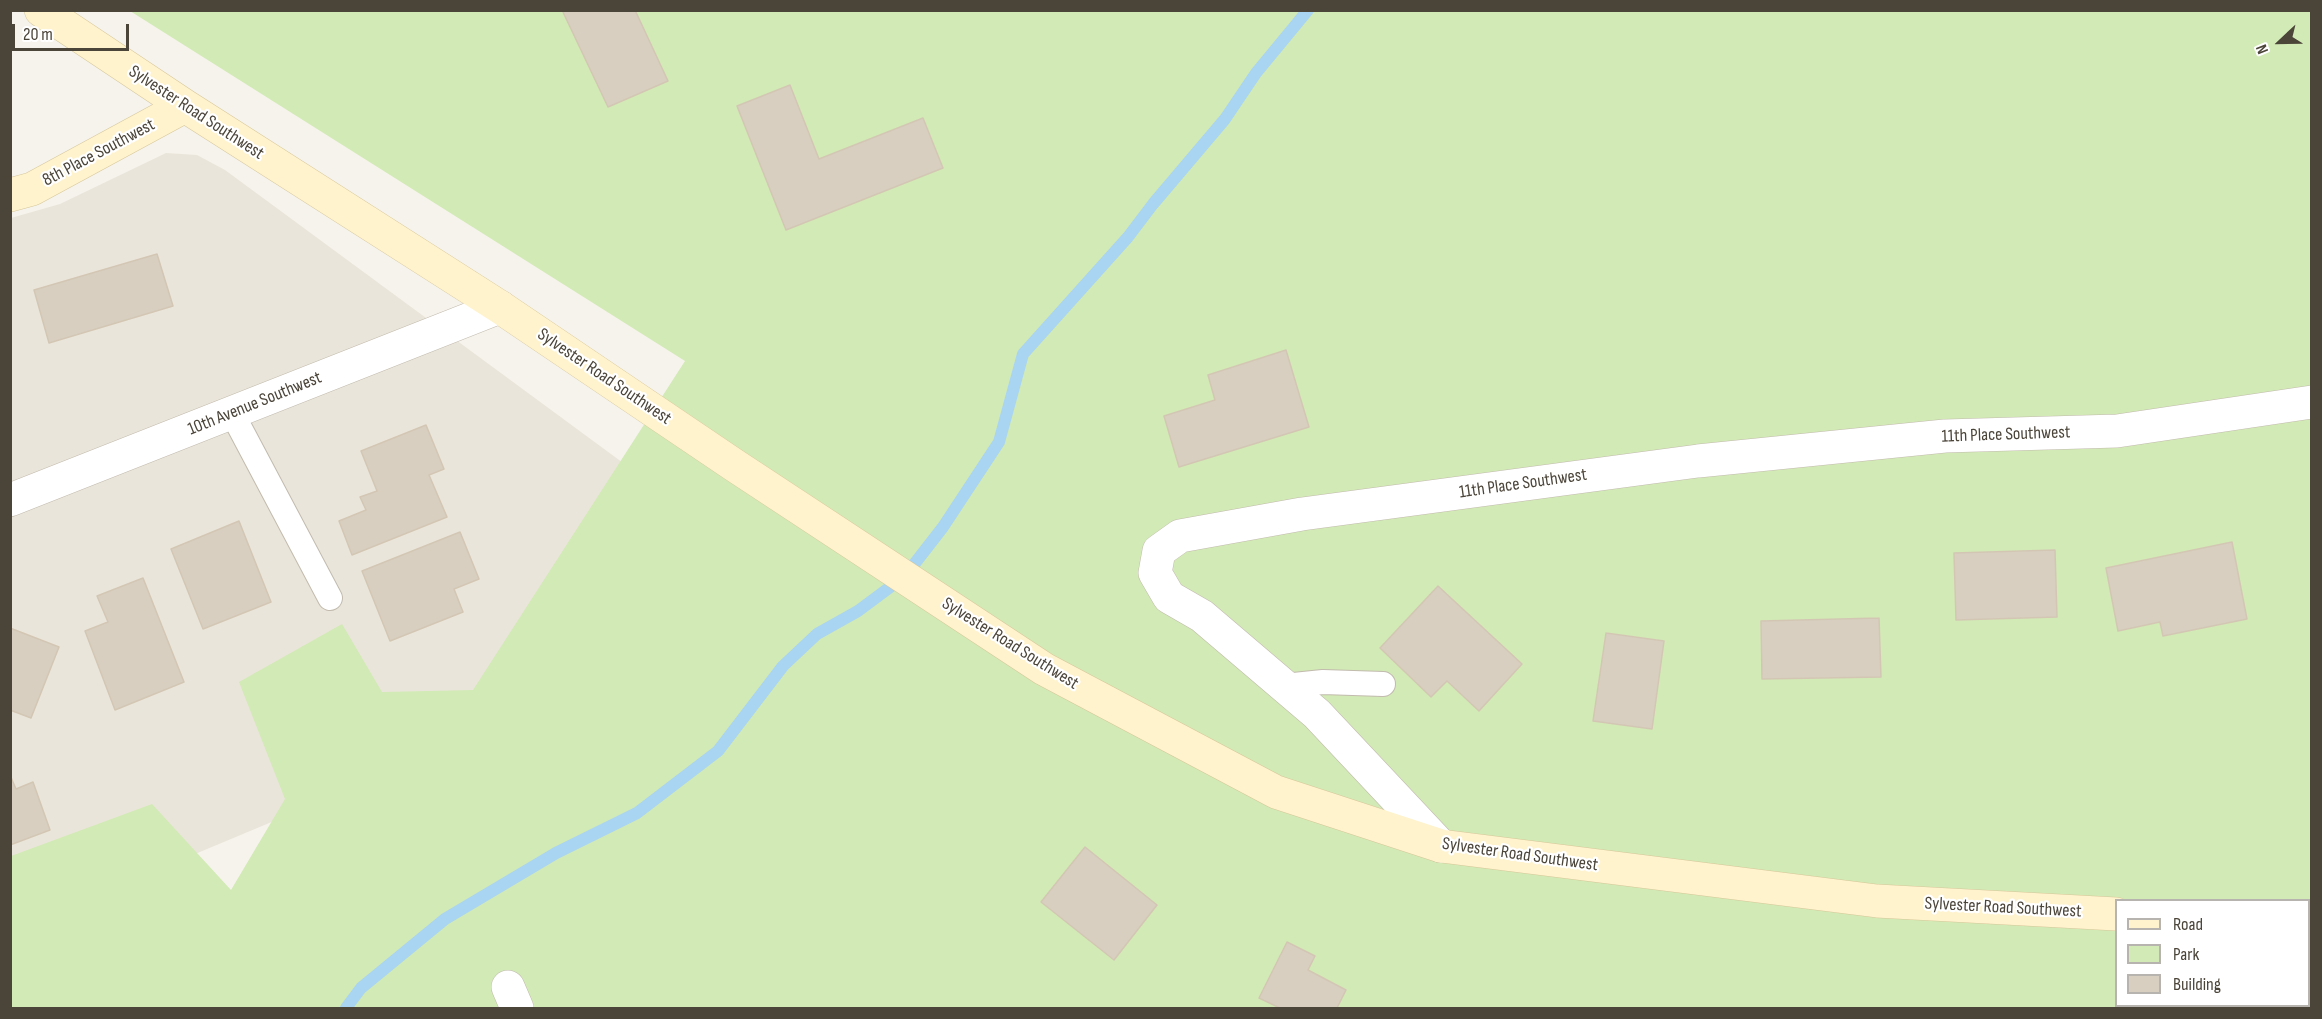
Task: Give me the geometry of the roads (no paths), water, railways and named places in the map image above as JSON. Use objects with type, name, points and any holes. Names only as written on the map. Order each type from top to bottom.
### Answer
[{"type":"street","name":"Sylvester Road Southwest","points":[[41,10],[185,106],[500,307],[734,465],[1044,669],[1276,792],[1441,846],[1877,901],[2115,914]]},
{"type":"street","name":"8th Place Southwest","points":[[10,195],[32,189],[185,106]]},
{"type":"street","name":"10th Avenue Southwest","points":[[10,500],[500,307]]},
{"type":"street","name":"11th Place Southwest","points":[[1441,846],[1317,714],[1202,616],[1169,597],[1155,573],[1159,551],[1180,536],[1302,514],[1698,461],[1945,436],[2117,432],[2312,402]]},
{"type":"lane","points":[[232,413],[330,598]]},
{"type":"lane","points":[[1284,686],[1323,682],[1383,684]]},
{"type":"waterway","points":[[346,1008],[361,988],[445,919],[556,853],[637,813],[718,751],[783,666],[817,634],[858,611],[905,576],[943,527],[999,442],[1023,354],[1128,237],[1225,119],[1256,73],[1308,10]]}]
